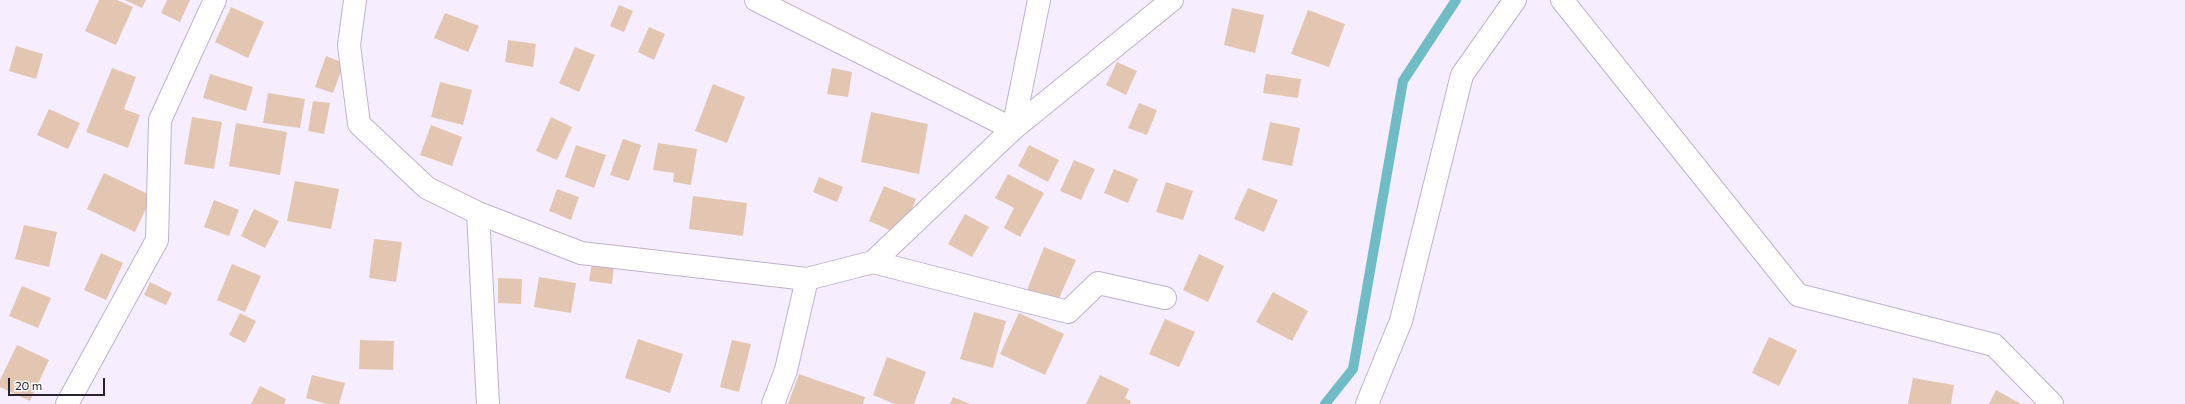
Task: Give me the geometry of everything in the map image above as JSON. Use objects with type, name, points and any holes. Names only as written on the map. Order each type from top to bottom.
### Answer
[{"type":"street","points":[[67,404],[157,240],[160,120],[215,0]]},
{"type":"street","points":[[355,0],[349,45],[359,124],[427,188],[478,213],[581,253],[807,279],[873,262],[1068,312],[1098,283],[1165,298]]},
{"type":"street","points":[[756,0],[1013,129]]},
{"type":"street","points":[[1013,129],[1039,0]]},
{"type":"street","points":[[873,262],[1013,129],[1172,0]]},
{"type":"street","points":[[1366,404],[1401,322],[1462,75],[1515,0]]},
{"type":"street","points":[[1562,0],[1798,295],[1994,344],[2052,404]]},
{"type":"street","points":[[478,213],[488,404]]},
{"type":"street","points":[[772,404],[786,370],[807,279]]},
{"type":"building","points":[[99,0],[117,0],[133,7],[116,45],[85,31]]},
{"type":"building","points":[[125,0],[146,0],[142,8]]},
{"type":"building","points":[[167,0],[190,0],[180,22],[161,13]]},
{"type":"building","points":[[619,5],[633,11],[624,32],[610,26]]},
{"type":"building","points":[[231,7],[264,22],[248,58],[215,42]]},
{"type":"building","points":[[1232,8],[1264,15],[1255,53],[1224,45]]},
{"type":"building","points":[[1308,10],[1345,24],[1329,67],[1291,54]]},
{"type":"building","points":[[445,13],[479,26],[468,52],[434,38]]},
{"type":"building","points":[[649,27],[665,34],[654,60],[638,52]]},
{"type":"building","points":[[508,40],[536,44],[533,67],[505,62]]},
{"type":"building","points":[[16,46],[43,54],[36,79],[9,71]]},
{"type":"building","points":[[575,47],[595,55],[579,92],[559,83]]},
{"type":"building","points":[[326,56],[344,63],[333,93],[315,87]]},
{"type":"building","points":[[1117,62],[1137,71],[1126,95],[1106,85]]},
{"type":"building","points":[[112,68],[136,77],[124,109],[140,115],[128,148],[86,132]]},
{"type":"building","points":[[832,68],[852,72],[848,97],[827,94]]},
{"type":"building","points":[[210,74],[253,87],[246,111],[203,98]]},
{"type":"building","points":[[1266,74],[1301,79],[1298,98],[1263,93]]},
{"type":"building","points":[[440,82],[472,90],[463,125],[431,117]]},
{"type":"building","points":[[713,84],[745,97],[727,143],[695,131]]},
{"type":"building","points":[[268,93],[305,99],[300,128],[263,123]]},
{"type":"building","points":[[313,101],[330,103],[324,134],[308,131]]},
{"type":"building","points":[[1139,103],[1157,110],[1147,135],[1128,128]]},
{"type":"building","points":[[49,109],[80,123],[68,149],[37,135]]},
{"type":"building","points":[[871,112],[928,124],[919,174],[861,162]]},
{"type":"building","points":[[192,117],[222,122],[214,169],[184,164]]},
{"type":"building","points":[[551,117],[572,127],[557,160],[536,151]]},
{"type":"building","points":[[1270,122],[1300,128],[1292,166],[1262,160]]},
{"type":"building","points":[[236,123],[287,132],[280,175],[229,166]]},
{"type":"building","points":[[431,125],[462,137],[452,166],[420,155]]},
{"type":"building","points":[[623,139],[641,145],[629,181],[610,175]]},
{"type":"building","points":[[658,143],[697,149],[691,185],[673,182],[674,173],[653,170]]},
{"type":"building","points":[[576,145],[606,155],[594,188],[565,177]]},
{"type":"building","points":[[1029,145],[1059,160],[1048,182],[1018,166]]},
{"type":"building","points":[[1074,160],[1095,169],[1081,200],[1060,191]]},
{"type":"building","points":[[1114,169],[1138,179],[1128,203],[1104,193]]},
{"type":"building","points":[[104,173],[152,196],[135,232],[87,209]]},
{"type":"building","points":[[1008,174],[1044,193],[1020,237],[1004,228],[1014,208],[995,198]]},
{"type":"building","points":[[819,177],[843,187],[837,202],[813,192]]},
{"type":"building","points":[[295,181],[339,189],[331,229],[287,221]]},
{"type":"building","points":[[1166,182],[1193,191],[1183,220],[1156,212]]},
{"type":"building","points":[[884,186],[916,199],[901,235],[869,221]]},
{"type":"building","points":[[1248,188],[1278,200],[1264,232],[1234,219]]},
{"type":"building","points":[[557,189],[579,197],[571,220],[549,211]]},
{"type":"building","points":[[693,196],[747,203],[743,236],[689,229]]},
{"type":"building","points":[[214,200],[239,210],[229,236],[204,227]]},
{"type":"building","points":[[254,209],[279,221],[265,248],[241,236]]},
{"type":"building","points":[[965,214],[989,227],[972,257],[948,244]]},
{"type":"building","points":[[24,225],[57,232],[49,267],[15,259]]},
{"type":"building","points":[[374,239],[402,242],[396,282],[369,278]]},
{"type":"building","points":[[1044,247],[1076,260],[1057,303],[1027,290]]},
{"type":"building","points":[[101,253],[123,263],[106,300],[84,290]]},
{"type":"building","points":[[1199,254],[1224,266],[1208,302],[1183,290]]},
{"type":"building","points":[[592,263],[614,266],[612,284],[589,281]]},
{"type":"building","points":[[232,264],[261,276],[245,312],[217,300]]},
{"type":"building","points":[[539,277],[576,283],[571,313],[534,307]]},
{"type":"building","points":[[498,278],[522,279],[521,304],[498,303]]},
{"type":"building","points":[[150,282],[172,293],[166,305],[144,295]]},
{"type":"building","points":[[22,286],[51,298],[38,328],[9,316]]},
{"type":"building","points":[[1273,292],[1308,311],[1292,341],[1256,322]]},
{"type":"building","points":[[974,312],[1006,321],[993,368],[960,359]]},
{"type":"building","points":[[240,313],[256,321],[245,343],[229,335]]},
{"type":"building","points":[[1019,313],[1064,334],[1045,375],[1000,354]]},
{"type":"building","points":[[1165,319],[1195,332],[1179,367],[1149,354]]},
{"type":"building","points":[[1769,337],[1797,350],[1779,386],[1752,373]]},
{"type":"building","points":[[638,339],[683,354],[670,393],[625,378]]},
{"type":"building","points":[[360,340],[394,341],[393,370],[359,369]]},
{"type":"building","points":[[732,340],[751,344],[739,392],[720,387]]},
{"type":"building","points":[[17,345],[49,360],[30,401],[0,387],[0,380]]},
{"type":"building","points":[[887,357],[926,372],[914,404],[895,404],[873,395]]},
{"type":"building","points":[[799,374],[865,397],[863,404],[788,404]]},
{"type":"building","points":[[312,375],[345,383],[339,404],[326,404],[306,398]]},
{"type":"building","points":[[1100,375],[1129,389],[1125,398],[1131,401],[1130,404],[1086,404]]},
{"type":"building","points":[[1913,378],[1954,385],[1951,404],[1908,404]]},
{"type":"building","points":[[260,386],[286,399],[284,404],[251,404]]},
{"type":"building","points":[[1996,390],[2021,404],[1989,404]]},
{"type":"building","points":[[953,397],[970,404],[950,404]]},
{"type":"waterway","points":[[1325,404],[1353,369],[1403,81],[1456,0]]}]
